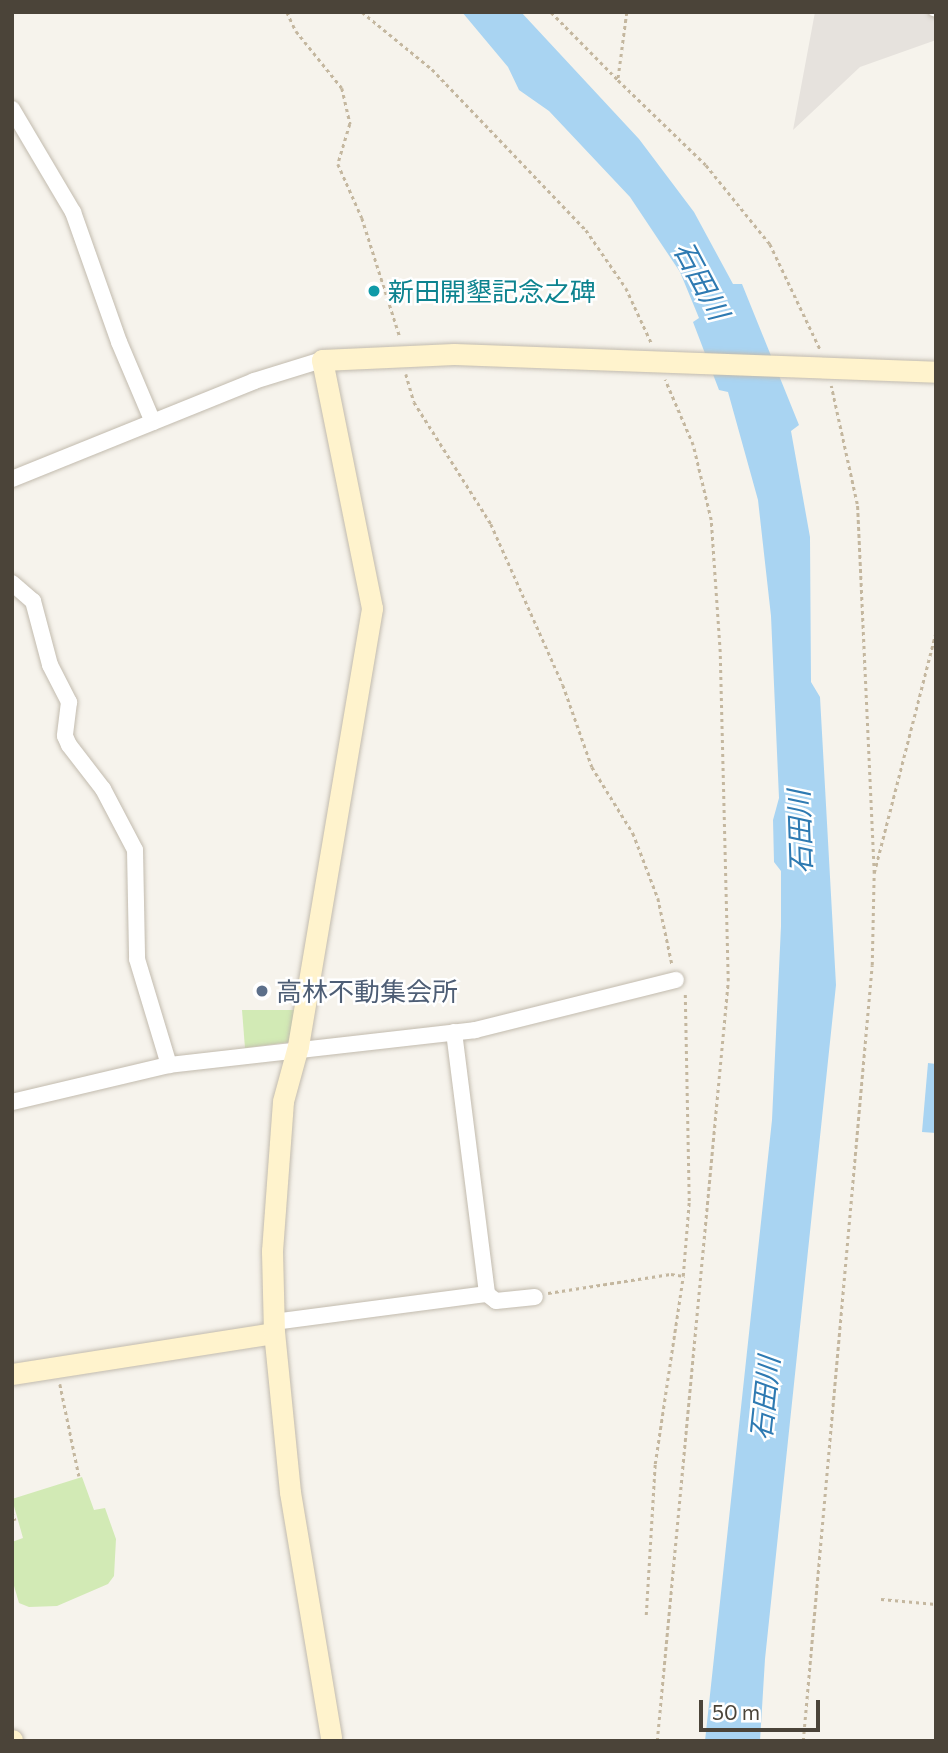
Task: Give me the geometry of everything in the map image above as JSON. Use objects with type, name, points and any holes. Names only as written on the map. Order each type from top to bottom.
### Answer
[{"type":"street","points":[[12,109],[73,212],[153,422]]},
{"type":"street","points":[[12,479],[254,381],[322,360],[401,354],[660,363],[824,364],[936,372]]},
{"type":"street","points":[[322,360],[372,608],[298,1046],[278,1131],[274,1327],[290,1492],[327,1739]]},
{"type":"street","points":[[12,583],[33,601],[50,665],[69,702],[65,736],[103,789],[135,850],[137,959],[169,1065]]},
{"type":"street","points":[[12,1102],[169,1065],[298,1046],[454,1032],[676,980]]},
{"type":"street","points":[[454,1032],[487,1294],[496,1301],[535,1297]]},
{"type":"street","points":[[12,1374],[274,1327],[487,1294]]},
{"type":"path","points":[[287,12],[296,31],[342,88],[350,124],[338,164],[362,218],[391,304],[414,402],[491,524],[563,685],[592,767],[637,842],[658,898],[676,980],[684,981],[690,1111],[683,1276],[655,1464],[646,1615]]},
{"type":"path","points":[[362,12],[432,69],[586,230],[626,288],[693,445],[711,520],[720,652],[728,981],[657,1741]]},
{"type":"path","points":[[551,12],[706,165],[770,244],[824,364],[857,504],[874,873],[872,965],[803,1741]]},
{"type":"path","points":[[618,80],[626,12]]},
{"type":"path","points":[[874,873],[936,632]]},
{"type":"path","points":[[535,1297],[671,1273],[683,1276]]},
{"type":"path","points":[[57,1367],[79,1476]]},
{"type":"path","points":[[12,1512],[15,1520]]},
{"type":"path","points":[[881,1599],[936,1604]]},
{"type":"shaded area","points":[[815,12],[936,12],[936,40],[860,67],[793,130]]},
{"type":"green space","points":[[242,1010],[296,1010],[290,1042],[245,1048]]},
{"type":"green space","points":[[82,1477],[94,1510],[105,1508],[116,1539],[114,1576],[108,1584],[57,1606],[29,1607],[19,1603],[12,1579],[12,1542],[23,1538],[12,1499]]},
{"type":"water","name":"石田川","points":[[462,12],[521,12],[639,139],[694,212],[733,284],[742,284],[799,425],[791,431],[810,537],[811,682],[820,697],[836,985],[765,1659],[760,1741],[705,1741],[772,1120],[781,926],[781,871],[774,862],[773,820],[779,798],[771,616],[758,500],[728,392],[719,390],[693,322],[699,318],[680,272],[630,197],[549,111],[519,90],[508,67]]},
{"type":"water","points":[[928,1063],[936,1064],[936,1133],[922,1132]]},
{"type":"place","name":"新田開墾記念之碑","points":[[374,291]]},
{"type":"place","name":"高林不動集会所","points":[[262,991]]}]
